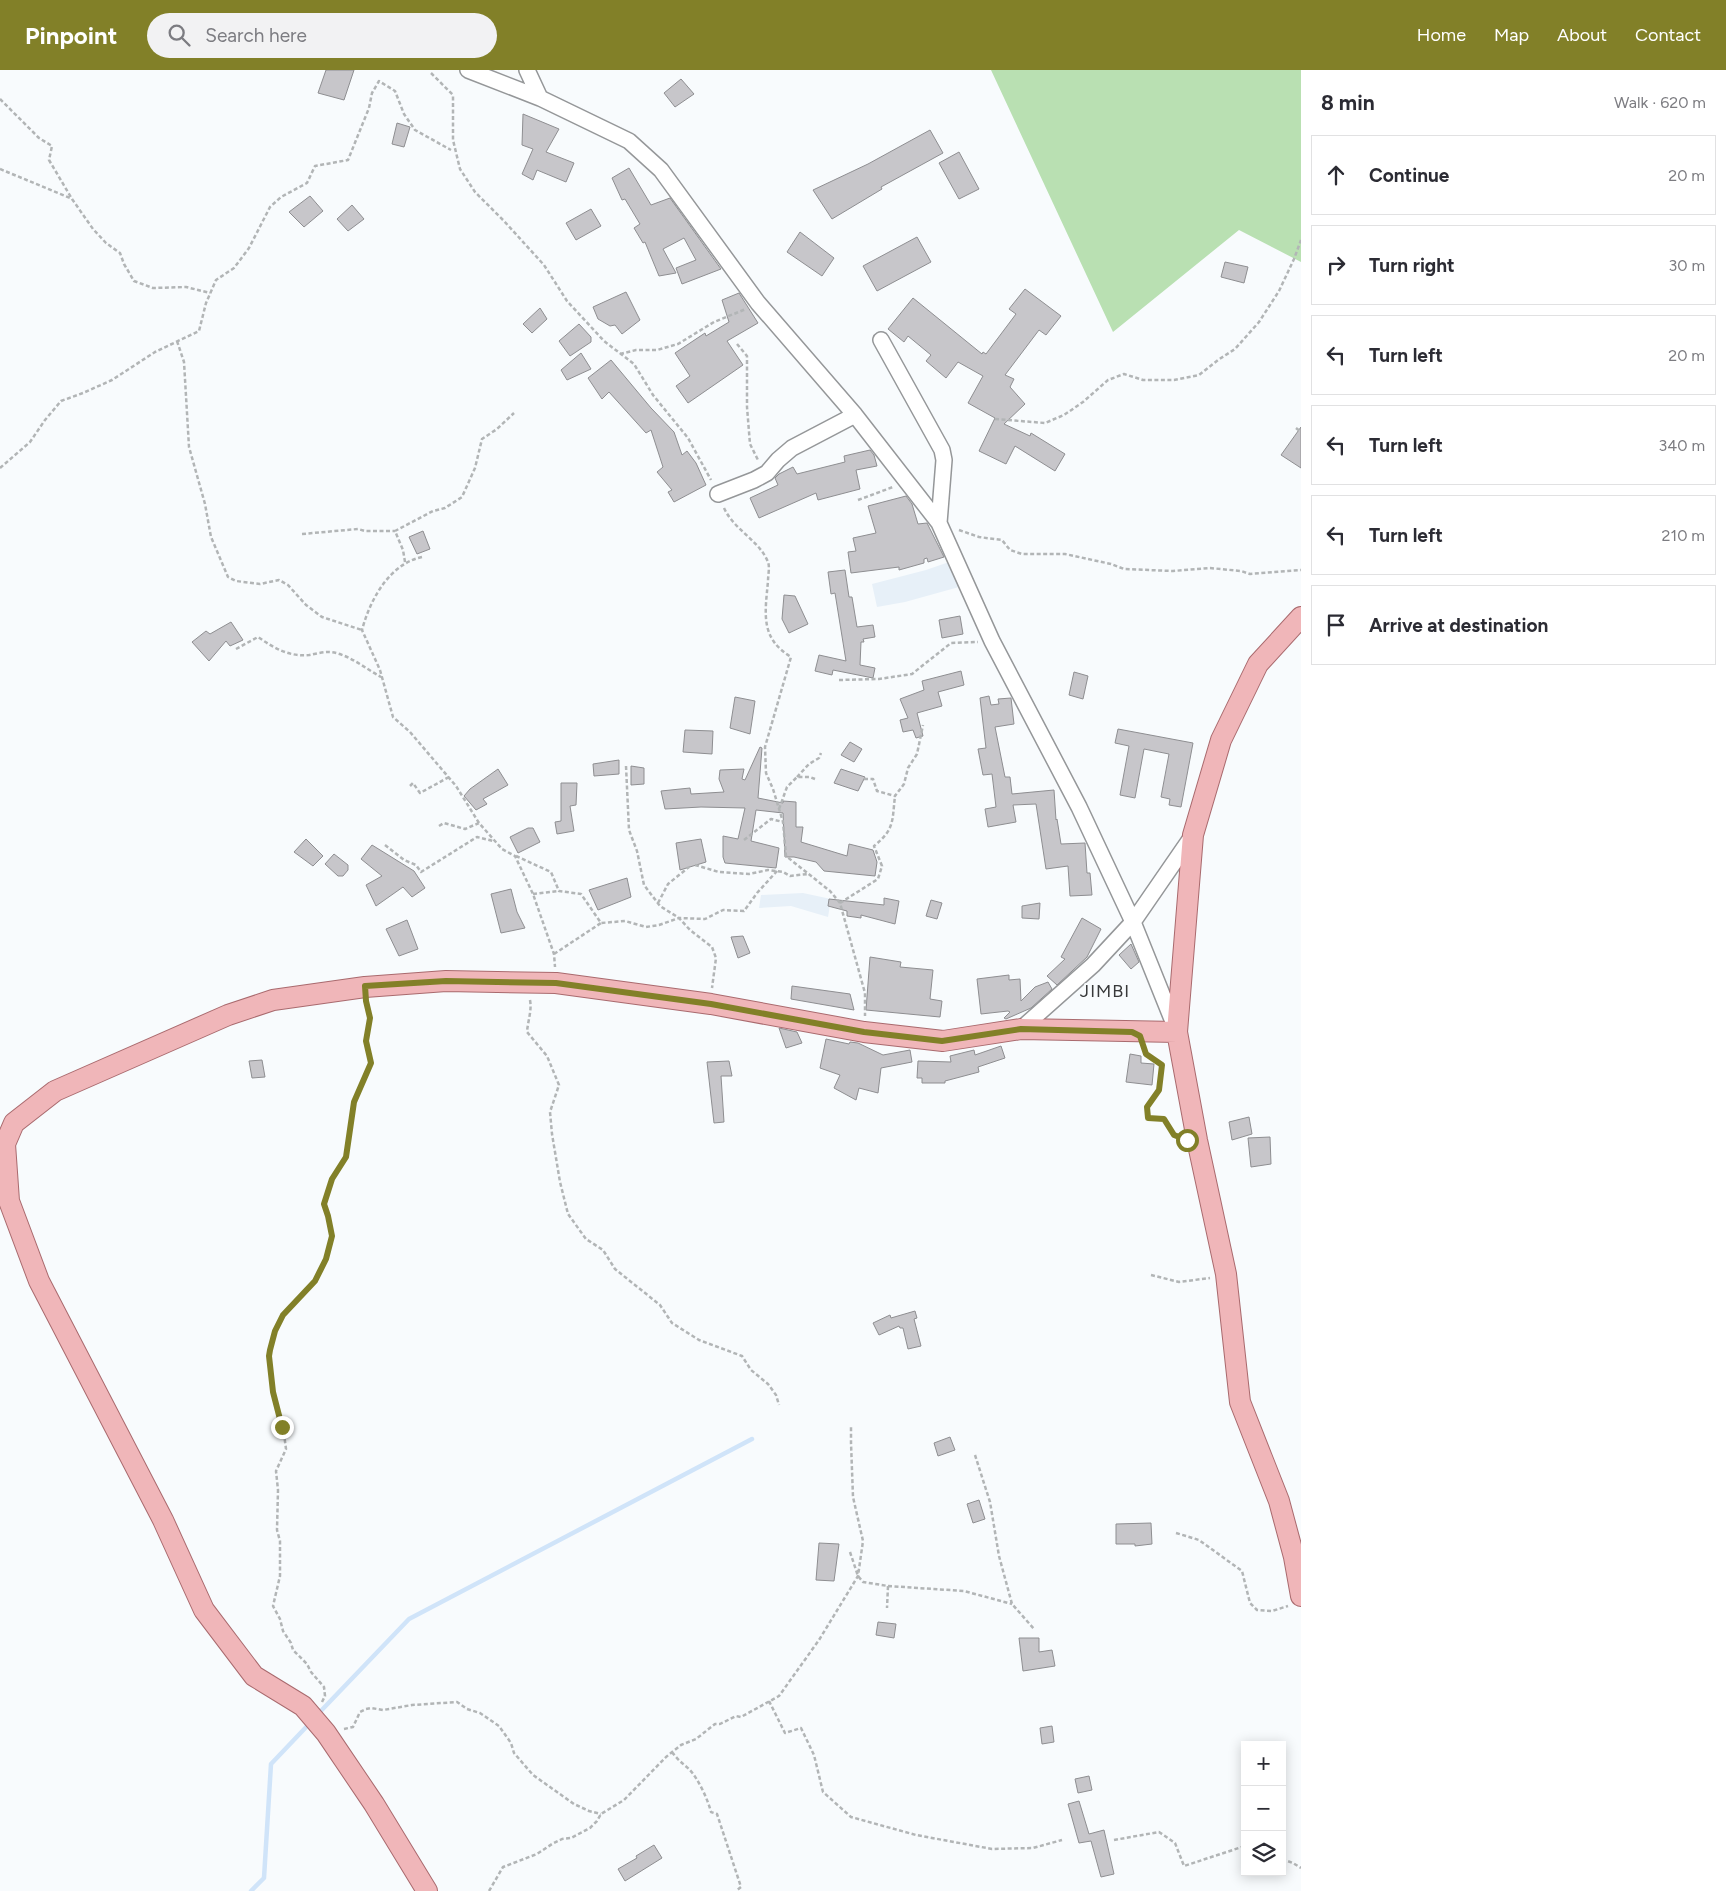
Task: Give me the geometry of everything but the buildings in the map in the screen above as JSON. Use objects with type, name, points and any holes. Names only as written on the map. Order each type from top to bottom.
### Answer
[{"type":"main road","points":[[1297,1600],[1294,1557],[1279,1502],[1240,1402],[1226,1274],[1197,1140],[1178,1032],[1193,835],[1221,740],[1258,664],[1301,618]]},
{"type":"main road","points":[[428,1891],[374,1804],[326,1733],[303,1706],[254,1676],[204,1610],[163,1520],[39,1281],[8,1201],[5,1144],[7,1121],[55,1090],[228,1015],[273,1000],[365,986],[446,981],[556,983],[711,1004],[864,1032],[942,1041],[1021,1029],[1178,1032]]},
{"type":"street","points":[[468,70],[540,98],[629,141],[654,164],[758,303],[855,415],[939,523],[992,641],[1079,807],[1133,922],[1178,1032]]},
{"type":"street","points":[[527,70],[540,98]]},
{"type":"street","points":[[882,340],[942,450],[944,460],[939,523]]},
{"type":"street","points":[[718,494],[767,473],[792,448],[855,415]]},
{"type":"street","points":[[1021,1029],[1093,965],[1133,922],[1193,835]]},
{"type":"path","points":[[432,73],[453,95],[453,140],[460,169],[475,192],[544,265],[567,301],[604,341],[634,364],[653,394],[688,438],[718,494],[728,518],[760,549],[769,564],[766,629],[779,650],[791,657],[765,747],[766,773],[783,822],[786,856],[830,891],[840,903],[865,993],[864,1032]]},
{"type":"path","points":[[0,468],[30,442],[44,420],[61,401],[112,380],[155,352],[200,331],[206,303],[216,280],[234,268],[249,248],[270,207],[281,197],[308,183],[314,166],[348,160],[369,108],[372,93],[379,81],[395,91],[404,114],[415,130],[451,150]]},
{"type":"path","points":[[0,99],[39,138],[52,146],[49,160],[72,199],[93,229],[106,243],[120,252],[124,264],[134,281],[153,288],[186,287],[210,293]]},
{"type":"path","points":[[0,169],[72,199]]},
{"type":"path","points":[[995,419],[1046,423],[1064,415],[1083,402],[1108,380],[1124,374],[1144,380],[1174,380],[1199,375],[1235,350],[1259,322],[1279,291],[1301,240]]},
{"type":"path","points":[[620,354],[636,350],[657,350],[678,344],[714,322],[758,303]]},
{"type":"path","points":[[176,341],[184,362],[189,447],[212,537],[228,577],[236,581],[260,584],[279,580],[288,585],[306,605],[322,617],[362,630]]},
{"type":"path","points":[[737,344],[747,356],[747,408],[750,444],[760,464],[754,480]]},
{"type":"path","points":[[302,534],[358,530],[395,531],[433,511],[445,508],[462,497],[475,468],[482,440],[514,413]]},
{"type":"path","points":[[1296,428],[1301,432]]},
{"type":"path","points":[[858,500],[906,482]]},
{"type":"path","points":[[939,523],[979,537],[1002,540],[1010,550],[1022,554],[1065,554],[1111,564],[1124,570],[1172,571],[1210,568],[1241,571],[1250,574],[1301,570]]},
{"type":"path","points":[[395,531],[403,550],[405,562]]},
{"type":"path","points":[[422,557],[405,562],[398,568],[377,594],[367,612],[362,630],[383,678],[393,717],[410,732],[449,777],[466,800],[479,823],[502,849],[551,872],[560,891]]},
{"type":"path","points":[[236,649],[258,637],[272,647],[295,656],[329,652],[343,656],[354,660],[383,678]]},
{"type":"path","points":[[839,680],[879,679],[912,674],[951,644],[992,641]]},
{"type":"path","points":[[840,903],[878,879],[882,866],[874,846],[891,828],[895,796],[904,784],[908,768],[917,754],[923,725]]},
{"type":"path","points":[[779,811],[787,787],[809,764],[819,758],[821,752]]},
{"type":"path","points":[[626,766],[629,830],[637,850],[644,885],[658,903],[679,918],[690,930],[712,947],[716,958],[711,1004]]},
{"type":"path","points":[[410,786],[413,783],[420,793],[449,777]]},
{"type":"path","points":[[797,777],[810,777],[814,779]]},
{"type":"path","points":[[864,779],[873,779],[877,791],[895,796]]},
{"type":"path","points":[[744,840],[771,819],[783,822]]},
{"type":"path","points":[[439,826],[444,823],[465,829],[479,823]]},
{"type":"path","points":[[385,845],[404,860],[416,866],[421,872],[477,837],[495,841]]},
{"type":"path","points":[[515,856],[533,894],[554,954],[556,983]]},
{"type":"path","points":[[695,866],[719,872],[749,874],[768,870],[790,876],[808,874]]},
{"type":"path","points":[[658,903],[668,884],[689,867]]},
{"type":"path","points":[[554,954],[601,923],[625,921],[646,927],[679,918],[705,919],[722,910],[744,911],[777,871]]},
{"type":"path","points":[[533,894],[560,891],[581,894],[601,923]]},
{"type":"path","points":[[524,982],[532,1008],[527,1032],[547,1056],[559,1085],[550,1112],[550,1119],[560,1182],[568,1214],[586,1239],[603,1250],[616,1269],[660,1305],[672,1323],[698,1340],[742,1356],[751,1370],[768,1384],[776,1395],[779,1406]]},
{"type":"path","points":[[303,1706],[322,1702],[325,1692],[307,1664],[293,1650],[273,1606],[280,1576],[276,1471],[286,1449],[273,1392],[269,1356],[275,1331],[283,1315],[315,1281],[326,1259],[332,1236],[324,1204],[332,1179],[346,1157],[354,1102],[371,1063],[366,1041],[370,1018],[365,986]]},
{"type":"path","points":[[1132,1032],[1140,1036],[1146,1054],[1162,1065],[1159,1090],[1147,1107],[1148,1118],[1164,1119],[1174,1135],[1187,1140],[1197,1140]]},
{"type":"path","points":[[1151,1275],[1179,1282],[1200,1280],[1226,1274]]},
{"type":"path","points":[[489,1891],[503,1866],[537,1854],[552,1844],[581,1833],[594,1824],[601,1814],[624,1800],[681,1745],[696,1738],[712,1726],[736,1716],[740,1717],[779,1696],[819,1640],[858,1576],[864,1541],[853,1497],[850,1442],[852,1426]]},
{"type":"path","points":[[975,1455],[990,1502],[999,1556],[1012,1604],[1034,1629]]},
{"type":"path","points":[[1176,1533],[1199,1540],[1242,1571],[1250,1603],[1257,1610],[1272,1611],[1297,1600]]},
{"type":"path","points":[[850,1552],[858,1576],[863,1582],[888,1586],[964,1591],[1012,1604]]},
{"type":"path","points":[[887,1608],[888,1586]]},
{"type":"path","points":[[769,1701],[785,1733],[800,1728],[814,1755],[823,1792],[851,1817],[916,1835],[992,1850],[1033,1848],[1062,1840]]},
{"type":"path","points":[[326,1733],[353,1727],[360,1712],[366,1709],[383,1710],[412,1705],[457,1702],[467,1709],[480,1713],[499,1726],[511,1743],[514,1752],[534,1775],[574,1804],[601,1814]]},
{"type":"path","points":[[672,1752],[681,1764],[694,1775],[704,1792],[711,1812],[717,1814],[741,1887],[736,1891]]},
{"type":"path","points":[[1114,1840],[1159,1832],[1175,1844],[1184,1866],[1241,1847]]},
{"type":"path","points":[[1286,1860],[1301,1868]]},
{"type":"shaded area","points":[[949,562],[959,587],[905,602],[877,607],[872,584]]},
{"type":"shaded area","points":[[803,893],[831,899],[828,917],[791,906],[759,908],[761,895]]},
{"type":"green space","points":[[991,70],[1301,70],[1301,262],[1239,230],[1113,332]]},
{"type":"waterway","points":[[317,1715],[409,1619],[752,1439]]},
{"type":"waterway","points":[[251,1891],[264,1878],[271,1764],[310,1723]]},
{"type":"district","name":"JIMBI","points":[[1105,991]]},
{"type":"route","points":[[282,1427],[273,1392],[270,1350],[277,1325],[282,1320],[283,1315],[315,1281],[326,1259],[332,1236],[324,1204],[332,1179],[346,1157],[354,1102],[371,1063],[366,1041],[370,1018],[365,986],[446,981],[556,983],[711,1004],[864,1032],[942,1041],[1021,1029],[1132,1032],[1140,1036],[1146,1054],[1162,1065],[1159,1090],[1147,1107],[1148,1118],[1164,1119],[1174,1135],[1187,1140]]}]
